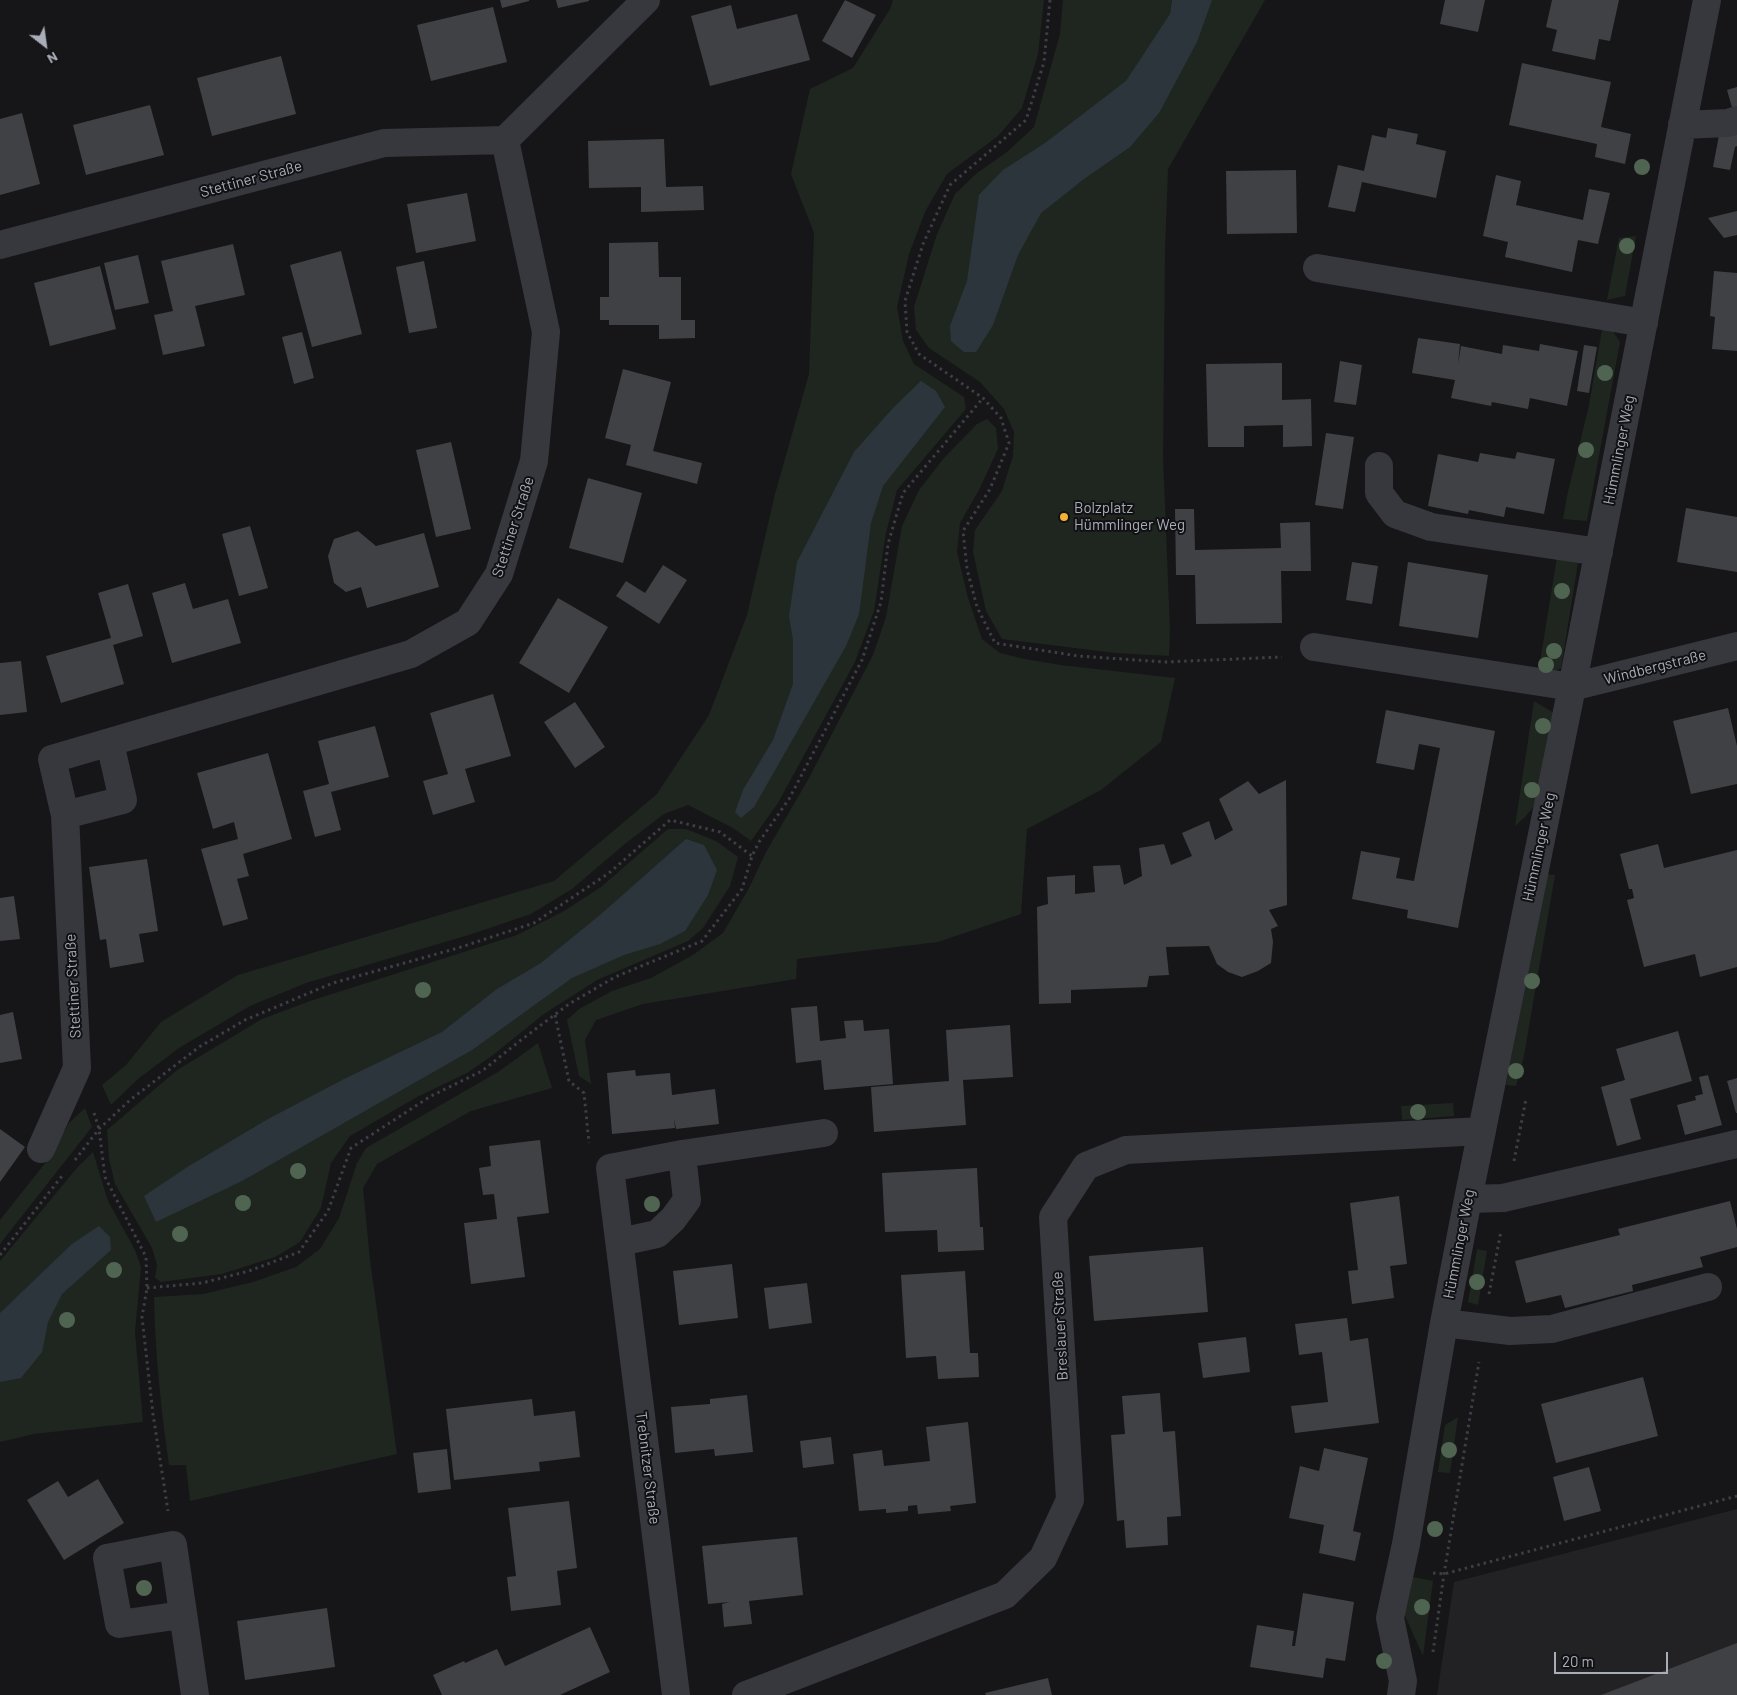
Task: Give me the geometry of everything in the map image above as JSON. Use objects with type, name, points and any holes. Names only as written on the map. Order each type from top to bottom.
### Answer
[{"type":"street","points":[[505,140],[646,0]]},
{"type":"street","name":"Hümmlinger Weg","points":[[1401,1695],[1403,1681],[1390,1618],[1468,1199],[1599,552],[1707,0]]},
{"type":"street","points":[[1682,125],[1737,120]]},
{"type":"street","name":"Stettiner Straße","points":[[0,245],[384,143],[505,140],[546,332],[534,461],[500,574],[468,622],[411,654],[52,759],[65,815],[77,1068],[41,1148]]},
{"type":"street","points":[[1317,268],[1644,323]]},
{"type":"street","points":[[1379,466],[1379,493],[1395,514],[1431,526],[1599,552]]},
{"type":"street","name":"Windbergstraße","points":[[1572,687],[1737,646]]},
{"type":"street","points":[[1314,647],[1572,687]]},
{"type":"street","points":[[65,815],[123,800],[110,743]]},
{"type":"street","name":"Breslauer Straße","points":[[746,1695],[1005,1595],[1043,1558],[1070,1500],[1054,1217],[1086,1166],[1126,1150],[1482,1131]]},
{"type":"street","name":"Trebnitzer Straße","points":[[676,1695],[610,1168],[682,1154],[824,1133]]},
{"type":"street","points":[[1468,1199],[1507,1198],[1737,1144]]},
{"type":"street","points":[[620,1242],[657,1234],[673,1219],[687,1200],[682,1154]]},
{"type":"street","points":[[1444,1324],[1510,1331],[1552,1329],[1708,1287]]},
{"type":"street","points":[[182,1615],[119,1624],[107,1558],[173,1545],[195,1695]]},
{"type":"path","points":[[1050,0],[1044,62],[1026,120],[950,186],[923,244],[905,301],[907,332],[919,354],[983,398],[1001,418],[1009,443],[990,489],[963,531],[968,569],[977,608],[995,643],[1078,656],[1165,662],[1304,656],[1314,647]]},
{"type":"path","points":[[147,1288],[202,1283],[249,1271],[299,1252],[328,1211],[351,1148],[431,1096],[482,1071],[569,1004],[615,977],[702,941],[742,889],[752,856],[759,842],[789,799],[862,660],[881,602],[888,544],[903,492],[983,398]]},
{"type":"path","points":[[70,1166],[99,1129],[130,1100],[200,1047],[244,1020],[333,983],[458,948],[534,923],[609,874],[670,820],[720,832],[752,856]]},
{"type":"path","points":[[555,1015],[569,1081],[584,1093],[590,1150]]},
{"type":"path","points":[[77,1068],[99,1129],[105,1177],[146,1257],[147,1288],[142,1317],[153,1414],[173,1545]]},
{"type":"path","points":[[1433,1657],[1444,1574],[1479,1367],[1483,1328],[1526,1100]]},
{"type":"path","points":[[0,1255],[64,1174]]},
{"type":"path","points":[[1400,1569],[1444,1574],[1737,1496]]},
{"type":"shaded area","points":[[893,0],[1044,0],[1038,54],[1022,108],[998,136],[947,174],[926,210],[909,254],[897,307],[903,341],[914,364],[964,397],[966,409],[897,490],[886,533],[874,611],[855,662],[778,803],[751,841],[733,828],[688,805],[664,814],[626,843],[572,889],[531,914],[472,934],[306,983],[250,1006],[179,1048],[138,1079],[111,1105],[102,1085],[126,1065],[161,1022],[238,975],[554,881],[657,794],[709,715],[747,615],[775,494],[809,374],[814,233],[791,174],[810,89],[853,68],[890,9]]},
{"type":"shaded area","points":[[1063,0],[1172,0],[1170,13],[1196,0],[1265,0],[1168,169],[1165,251],[1163,457],[1170,631],[1169,656],[1115,653],[1002,639],[986,611],[973,552],[975,530],[1002,491],[1013,456],[1014,432],[1004,409],[980,382],[929,348],[916,330],[914,307],[937,234],[955,194],[977,173],[1007,152],[1034,127],[1060,34]]},
{"type":"shaded area","points":[[1172,0],[1212,0],[1197,42],[1159,113],[1130,147],[1084,179],[1041,213],[1018,255],[993,325],[976,352],[964,352],[951,341],[950,326],[967,281],[979,195],[1003,170],[1045,143],[1126,81],[1170,14]]},
{"type":"shaded area","points":[[1636,236],[1625,296],[1607,300],[1619,238]]},
{"type":"shaded area","points":[[1602,329],[1612,330],[1620,342],[1587,521],[1563,519],[1589,405]]},
{"type":"shaded area","points":[[921,381],[936,391],[945,407],[883,486],[871,523],[859,614],[846,646],[754,807],[741,818],[735,812],[743,790],[773,740],[793,684],[793,640],[789,616],[797,562],[854,452],[894,407]]},
{"type":"shaded area","points":[[987,419],[996,428],[998,449],[979,490],[960,523],[957,552],[968,598],[982,639],[1000,653],[1025,659],[1175,678],[1161,742],[1101,790],[1027,829],[1021,914],[938,942],[797,959],[796,979],[643,1004],[596,1020],[585,1040],[591,1084],[579,1076],[567,1020],[579,1009],[612,991],[651,978],[693,955],[723,933],[749,888],[766,852],[809,778],[873,655],[886,617],[902,526],[919,490],[944,458],[977,424]]},
{"type":"shaded area","points":[[1557,557],[1578,563],[1561,668],[1547,675],[1538,674]]},
{"type":"shaded area","points":[[1534,701],[1554,713],[1536,804],[1515,826]]},
{"type":"shaded area","points":[[668,829],[686,829],[716,841],[738,857],[730,886],[703,928],[688,941],[597,980],[544,1014],[493,1055],[467,1073],[417,1097],[350,1136],[331,1163],[321,1208],[300,1242],[275,1257],[222,1274],[161,1282],[155,1278],[157,1265],[152,1248],[115,1184],[109,1159],[107,1130],[177,1070],[262,1019],[310,1001],[517,935],[564,911],[601,887]]},
{"type":"shaded area","points":[[686,839],[704,845],[717,870],[708,895],[685,931],[660,944],[624,955],[572,978],[472,1050],[242,1181],[156,1222],[144,1196],[189,1166],[268,1119],[346,1078],[442,1032],[497,989],[541,963],[600,915]]},
{"type":"shaded area","points":[[1543,874],[1555,875],[1524,1056],[1516,1086],[1506,1085]]},
{"type":"shaded area","points":[[538,1043],[552,1088],[471,1111],[377,1164],[363,1188],[370,1260],[397,1454],[190,1501],[186,1465],[169,1465],[159,1381],[154,1297],[203,1294],[253,1282],[296,1267],[320,1249],[339,1218],[357,1163],[366,1148],[498,1072]]},
{"type":"shaded area","points":[[1453,1103],[1454,1116],[1402,1120],[1401,1106]]},
{"type":"shaded area","points":[[85,1108],[92,1127],[0,1244],[0,1220],[50,1157],[69,1123]]},
{"type":"shaded area","points":[[93,1152],[108,1201],[135,1250],[141,1267],[135,1332],[143,1422],[34,1434],[0,1442],[0,1261],[76,1169]]},
{"type":"shaded area","points":[[99,1226],[110,1237],[111,1250],[62,1294],[48,1322],[42,1352],[21,1378],[0,1382],[0,1313],[72,1244]]},
{"type":"shaded area","points":[[1477,1249],[1487,1251],[1478,1305],[1468,1302]]},
{"type":"shaded area","points":[[1458,1417],[1450,1473],[1438,1472],[1445,1425]]},
{"type":"shaded area","points":[[1737,1509],[1737,1695],[1437,1695],[1454,1582]]},
{"type":"shaded area","points":[[1409,1576],[1433,1581],[1423,1656],[1402,1609]]},
{"type":"building","points":[[500,0],[529,0],[529,1],[502,8]]},
{"type":"building","points":[[556,0],[589,0],[589,1],[558,8]]},
{"type":"building","points":[[845,0],[876,15],[852,58],[822,41]]},
{"type":"building","points":[[1445,0],[1485,0],[1478,32],[1440,24]]},
{"type":"building","points":[[1552,0],[1619,0],[1610,41],[1599,39],[1595,60],[1552,51],[1557,30],[1546,27]]},
{"type":"building","points":[[731,5],[737,29],[797,14],[810,60],[710,86],[691,16]]},
{"type":"building","points":[[493,7],[507,62],[431,81],[417,25]]},
{"type":"building","points":[[281,56],[296,114],[212,136],[197,78]]},
{"type":"building","points":[[1522,63],[1611,82],[1601,127],[1631,134],[1625,164],[1595,157],[1597,144],[1509,125]]},
{"type":"building","points":[[1737,87],[1737,110],[1733,111],[1727,90]]},
{"type":"building","points":[[150,105],[164,155],[86,175],[73,125]]},
{"type":"building","points":[[22,113],[40,184],[0,195],[0,119]]},
{"type":"building","points":[[1388,128],[1418,134],[1416,144],[1446,151],[1436,198],[1362,182],[1355,212],[1328,207],[1338,165],[1364,171],[1372,135],[1386,138]]},
{"type":"building","points":[[1737,130],[1737,146],[1735,147],[1730,170],[1713,167],[1719,135]]},
{"type":"building","points":[[664,139],[666,187],[703,186],[704,210],[641,212],[641,187],[589,188],[588,141]]},
{"type":"building","points":[[1296,170],[1297,233],[1227,234],[1226,171]]},
{"type":"building","points":[[1496,175],[1521,181],[1516,205],[1583,220],[1589,189],[1610,193],[1598,244],[1578,240],[1572,272],[1505,257],[1508,242],[1483,236]]},
{"type":"building","points":[[467,193],[476,241],[416,253],[407,204]]},
{"type":"building","points":[[1737,211],[1737,235],[1724,238],[1708,218]]},
{"type":"building","points":[[658,242],[659,277],[681,277],[681,320],[695,320],[695,338],[659,339],[659,325],[609,325],[609,320],[600,320],[600,297],[609,297],[609,243]]},
{"type":"building","points":[[233,244],[245,295],[195,306],[205,346],[163,355],[154,315],[173,311],[161,261]]},
{"type":"building","points":[[341,251],[362,334],[312,347],[290,265]]},
{"type":"building","points":[[138,255],[149,303],[115,310],[104,263]]},
{"type":"building","points":[[424,261],[437,328],[409,333],[396,267]]},
{"type":"building","points":[[100,266],[116,329],[50,346],[34,283]]},
{"type":"building","points":[[1714,271],[1737,273],[1737,351],[1712,349],[1715,317],[1710,316]]},
{"type":"building","points":[[302,332],[314,378],[294,384],[282,337]]},
{"type":"building","points":[[1418,338],[1460,344],[1458,364],[1461,346],[1502,354],[1503,345],[1539,351],[1540,344],[1578,351],[1567,406],[1530,398],[1528,409],[1492,402],[1491,406],[1451,398],[1455,380],[1412,373]]},
{"type":"building","points":[[1584,345],[1597,347],[1589,393],[1577,391]]},
{"type":"building","points":[[1340,361],[1362,365],[1356,405],[1334,402]]},
{"type":"building","points":[[1282,363],[1282,400],[1311,399],[1312,446],[1283,447],[1283,425],[1244,426],[1244,447],[1208,447],[1206,364]]},
{"type":"building","points":[[623,369],[671,382],[653,451],[702,463],[697,484],[626,465],[631,445],[605,438]]},
{"type":"building","points":[[1326,433],[1354,437],[1343,509],[1315,505]]},
{"type":"building","points":[[451,442],[471,529],[436,537],[416,450]]},
{"type":"building","points":[[1517,452],[1555,459],[1544,514],[1506,507],[1504,517],[1469,510],[1468,514],[1428,506],[1438,454],[1478,462],[1480,453],[1515,459]]},
{"type":"building","points":[[588,478],[642,493],[623,563],[569,548]]},
{"type":"building","points":[[1686,508],[1737,517],[1737,572],[1677,562]]},
{"type":"building","points":[[1175,509],[1194,509],[1195,550],[1281,548],[1280,523],[1310,522],[1311,571],[1281,571],[1282,623],[1196,624],[1195,575],[1176,575]]},
{"type":"building","points":[[250,526],[268,588],[239,596],[222,534]]},
{"type":"building","points":[[358,531],[376,546],[424,533],[439,587],[367,608],[361,587],[346,592],[334,583],[328,556],[334,539]]},
{"type":"building","points":[[1352,562],[1378,566],[1372,604],[1346,600]]},
{"type":"building","points":[[1408,562],[1488,575],[1478,638],[1399,626]]},
{"type":"building","points":[[663,565],[687,580],[659,624],[616,596],[626,581],[645,593]]},
{"type":"building","points":[[185,583],[193,609],[228,599],[241,643],[172,663],[152,593]]},
{"type":"building","points":[[128,584],[143,636],[113,645],[124,684],[61,703],[46,656],[111,638],[98,593]]},
{"type":"building","points":[[558,598],[608,627],[569,693],[519,663]]},
{"type":"building","points":[[21,661],[27,712],[0,715],[0,663]]},
{"type":"building","points":[[493,694],[511,756],[465,769],[475,802],[433,815],[423,781],[448,774],[430,713]]},
{"type":"building","points":[[575,702],[605,747],[575,768],[544,722]]},
{"type":"building","points":[[1728,708],[1737,746],[1737,784],[1691,794],[1673,721]]},
{"type":"building","points":[[1386,710],[1495,731],[1458,928],[1407,918],[1408,910],[1352,899],[1361,851],[1400,858],[1396,878],[1414,881],[1440,748],[1419,744],[1414,770],[1376,763]]},
{"type":"building","points":[[375,726],[389,777],[331,792],[341,830],[315,837],[303,791],[329,784],[318,741]]},
{"type":"building","points":[[268,753],[292,839],[243,854],[249,876],[237,879],[248,919],[223,926],[201,849],[238,839],[234,822],[213,829],[197,773]]},
{"type":"building","points":[[1286,780],[1287,905],[1269,910],[1278,926],[1271,929],[1273,942],[1271,963],[1258,971],[1242,977],[1228,972],[1217,964],[1209,946],[1166,947],[1169,975],[1149,976],[1147,987],[1071,990],[1071,1003],[1039,1004],[1037,907],[1048,904],[1047,877],[1075,875],[1075,894],[1095,892],[1093,866],[1120,865],[1124,885],[1142,876],[1139,848],[1164,844],[1171,865],[1192,856],[1182,833],[1209,821],[1215,840],[1233,830],[1219,799],[1248,781],[1259,794]]},
{"type":"building","points":[[1658,844],[1664,868],[1737,850],[1737,967],[1700,977],[1695,954],[1644,967],[1627,900],[1634,898],[1632,889],[1629,889],[1620,854]]},
{"type":"building","points":[[147,859],[158,931],[139,934],[144,962],[110,968],[106,939],[100,940],[89,867]]},
{"type":"building","points":[[14,896],[20,939],[0,941],[0,898]]},
{"type":"building","points":[[817,1006],[820,1041],[846,1038],[844,1021],[863,1020],[864,1031],[889,1029],[893,1084],[824,1090],[821,1060],[796,1063],[791,1008]]},
{"type":"building","points":[[13,1012],[22,1059],[0,1063],[0,1015]]},
{"type":"building","points":[[1010,1025],[1013,1077],[963,1080],[966,1125],[874,1132],[871,1087],[949,1081],[946,1030]]},
{"type":"building","points":[[1678,1031],[1692,1081],[1630,1099],[1641,1139],[1617,1146],[1601,1087],[1625,1080],[1616,1049]]},
{"type":"building","points":[[635,1070],[636,1076],[670,1073],[672,1095],[715,1089],[719,1124],[676,1129],[674,1118],[675,1128],[612,1134],[607,1073]]},
{"type":"building","points":[[1708,1075],[1722,1125],[1685,1135],[1677,1105],[1696,1100],[1695,1096],[1703,1094],[1699,1077]]},
{"type":"building","points":[[1737,1078],[1737,1113],[1736,1113],[1727,1081]]},
{"type":"building","points":[[0,1129],[25,1147],[0,1182]]},
{"type":"building","points":[[540,1140],[549,1213],[517,1217],[525,1277],[471,1284],[464,1223],[497,1219],[494,1194],[483,1195],[479,1168],[491,1166],[489,1146]]},
{"type":"building","points":[[977,1168],[980,1227],[983,1227],[984,1250],[938,1252],[937,1230],[885,1232],[882,1173]]},
{"type":"building","points":[[1399,1196],[1407,1264],[1390,1266],[1394,1298],[1352,1304],[1348,1271],[1358,1270],[1350,1203]]},
{"type":"building","points":[[1730,1201],[1737,1229],[1737,1247],[1700,1257],[1703,1267],[1632,1285],[1633,1291],[1565,1308],[1561,1295],[1526,1303],[1515,1261],[1620,1235],[1618,1229]]},
{"type":"building","points":[[1203,1247],[1208,1312],[1094,1321],[1089,1256]]},
{"type":"building","points":[[732,1264],[738,1318],[679,1325],[673,1271]]},
{"type":"building","points":[[965,1271],[970,1353],[978,1353],[979,1377],[938,1379],[936,1356],[906,1358],[901,1275]]},
{"type":"building","points":[[807,1283],[812,1323],[769,1329],[764,1288]]},
{"type":"building","points":[[1347,1318],[1350,1341],[1368,1338],[1379,1423],[1295,1433],[1291,1406],[1328,1402],[1322,1352],[1299,1355],[1295,1324]]},
{"type":"building","points":[[1246,1337],[1250,1372],[1203,1378],[1198,1343]]},
{"type":"building","points":[[1643,1377],[1658,1436],[1556,1463],[1541,1404]]},
{"type":"building","points":[[1160,1393],[1163,1432],[1175,1431],[1181,1516],[1167,1517],[1168,1545],[1126,1548],[1124,1520],[1117,1521],[1111,1435],[1125,1434],[1122,1396]]},
{"type":"building","points":[[747,1395],[753,1452],[715,1456],[714,1449],[675,1453],[671,1407],[710,1404],[710,1399]]},
{"type":"building","points":[[532,1399],[534,1416],[575,1411],[580,1457],[539,1462],[540,1471],[454,1480],[446,1409]]},
{"type":"building","points":[[968,1422],[976,1503],[950,1506],[951,1511],[918,1514],[917,1505],[908,1506],[908,1511],[886,1513],[886,1509],[859,1511],[853,1454],[882,1450],[884,1466],[930,1461],[926,1427]]},
{"type":"building","points":[[831,1437],[834,1464],[803,1468],[800,1441]]},
{"type":"building","points":[[1324,1448],[1368,1458],[1353,1531],[1361,1533],[1355,1561],[1319,1553],[1324,1525],[1289,1518],[1300,1466],[1319,1471]]},
{"type":"building","points":[[447,1449],[451,1489],[418,1493],[413,1453]]},
{"type":"building","points":[[1589,1467],[1601,1511],[1564,1521],[1553,1477]]},
{"type":"building","points":[[98,1479],[124,1523],[64,1560],[27,1500],[58,1481],[68,1497]]},
{"type":"building","points":[[569,1501],[577,1568],[557,1571],[561,1605],[511,1611],[507,1577],[516,1576],[508,1508]]},
{"type":"building","points":[[797,1537],[803,1595],[749,1601],[752,1624],[724,1627],[722,1604],[730,1602],[708,1604],[702,1546]]},
{"type":"building","points":[[1303,1593],[1354,1602],[1345,1661],[1326,1658],[1323,1678],[1250,1667],[1257,1625],[1294,1631],[1292,1646],[1295,1646]]},
{"type":"building","points":[[327,1608],[335,1667],[245,1680],[237,1621]]},
{"type":"building","points":[[590,1627],[610,1672],[560,1695],[442,1695],[433,1675],[497,1649],[505,1666]]},
{"type":"building","points":[[1737,1643],[1737,1695],[1601,1695]]},
{"type":"building","points":[[1048,1678],[1052,1695],[986,1695],[985,1693]]},
{"type":"place","name":"Bolzplatz Hümmlinger Weg","points":[[1064,517]]}]
